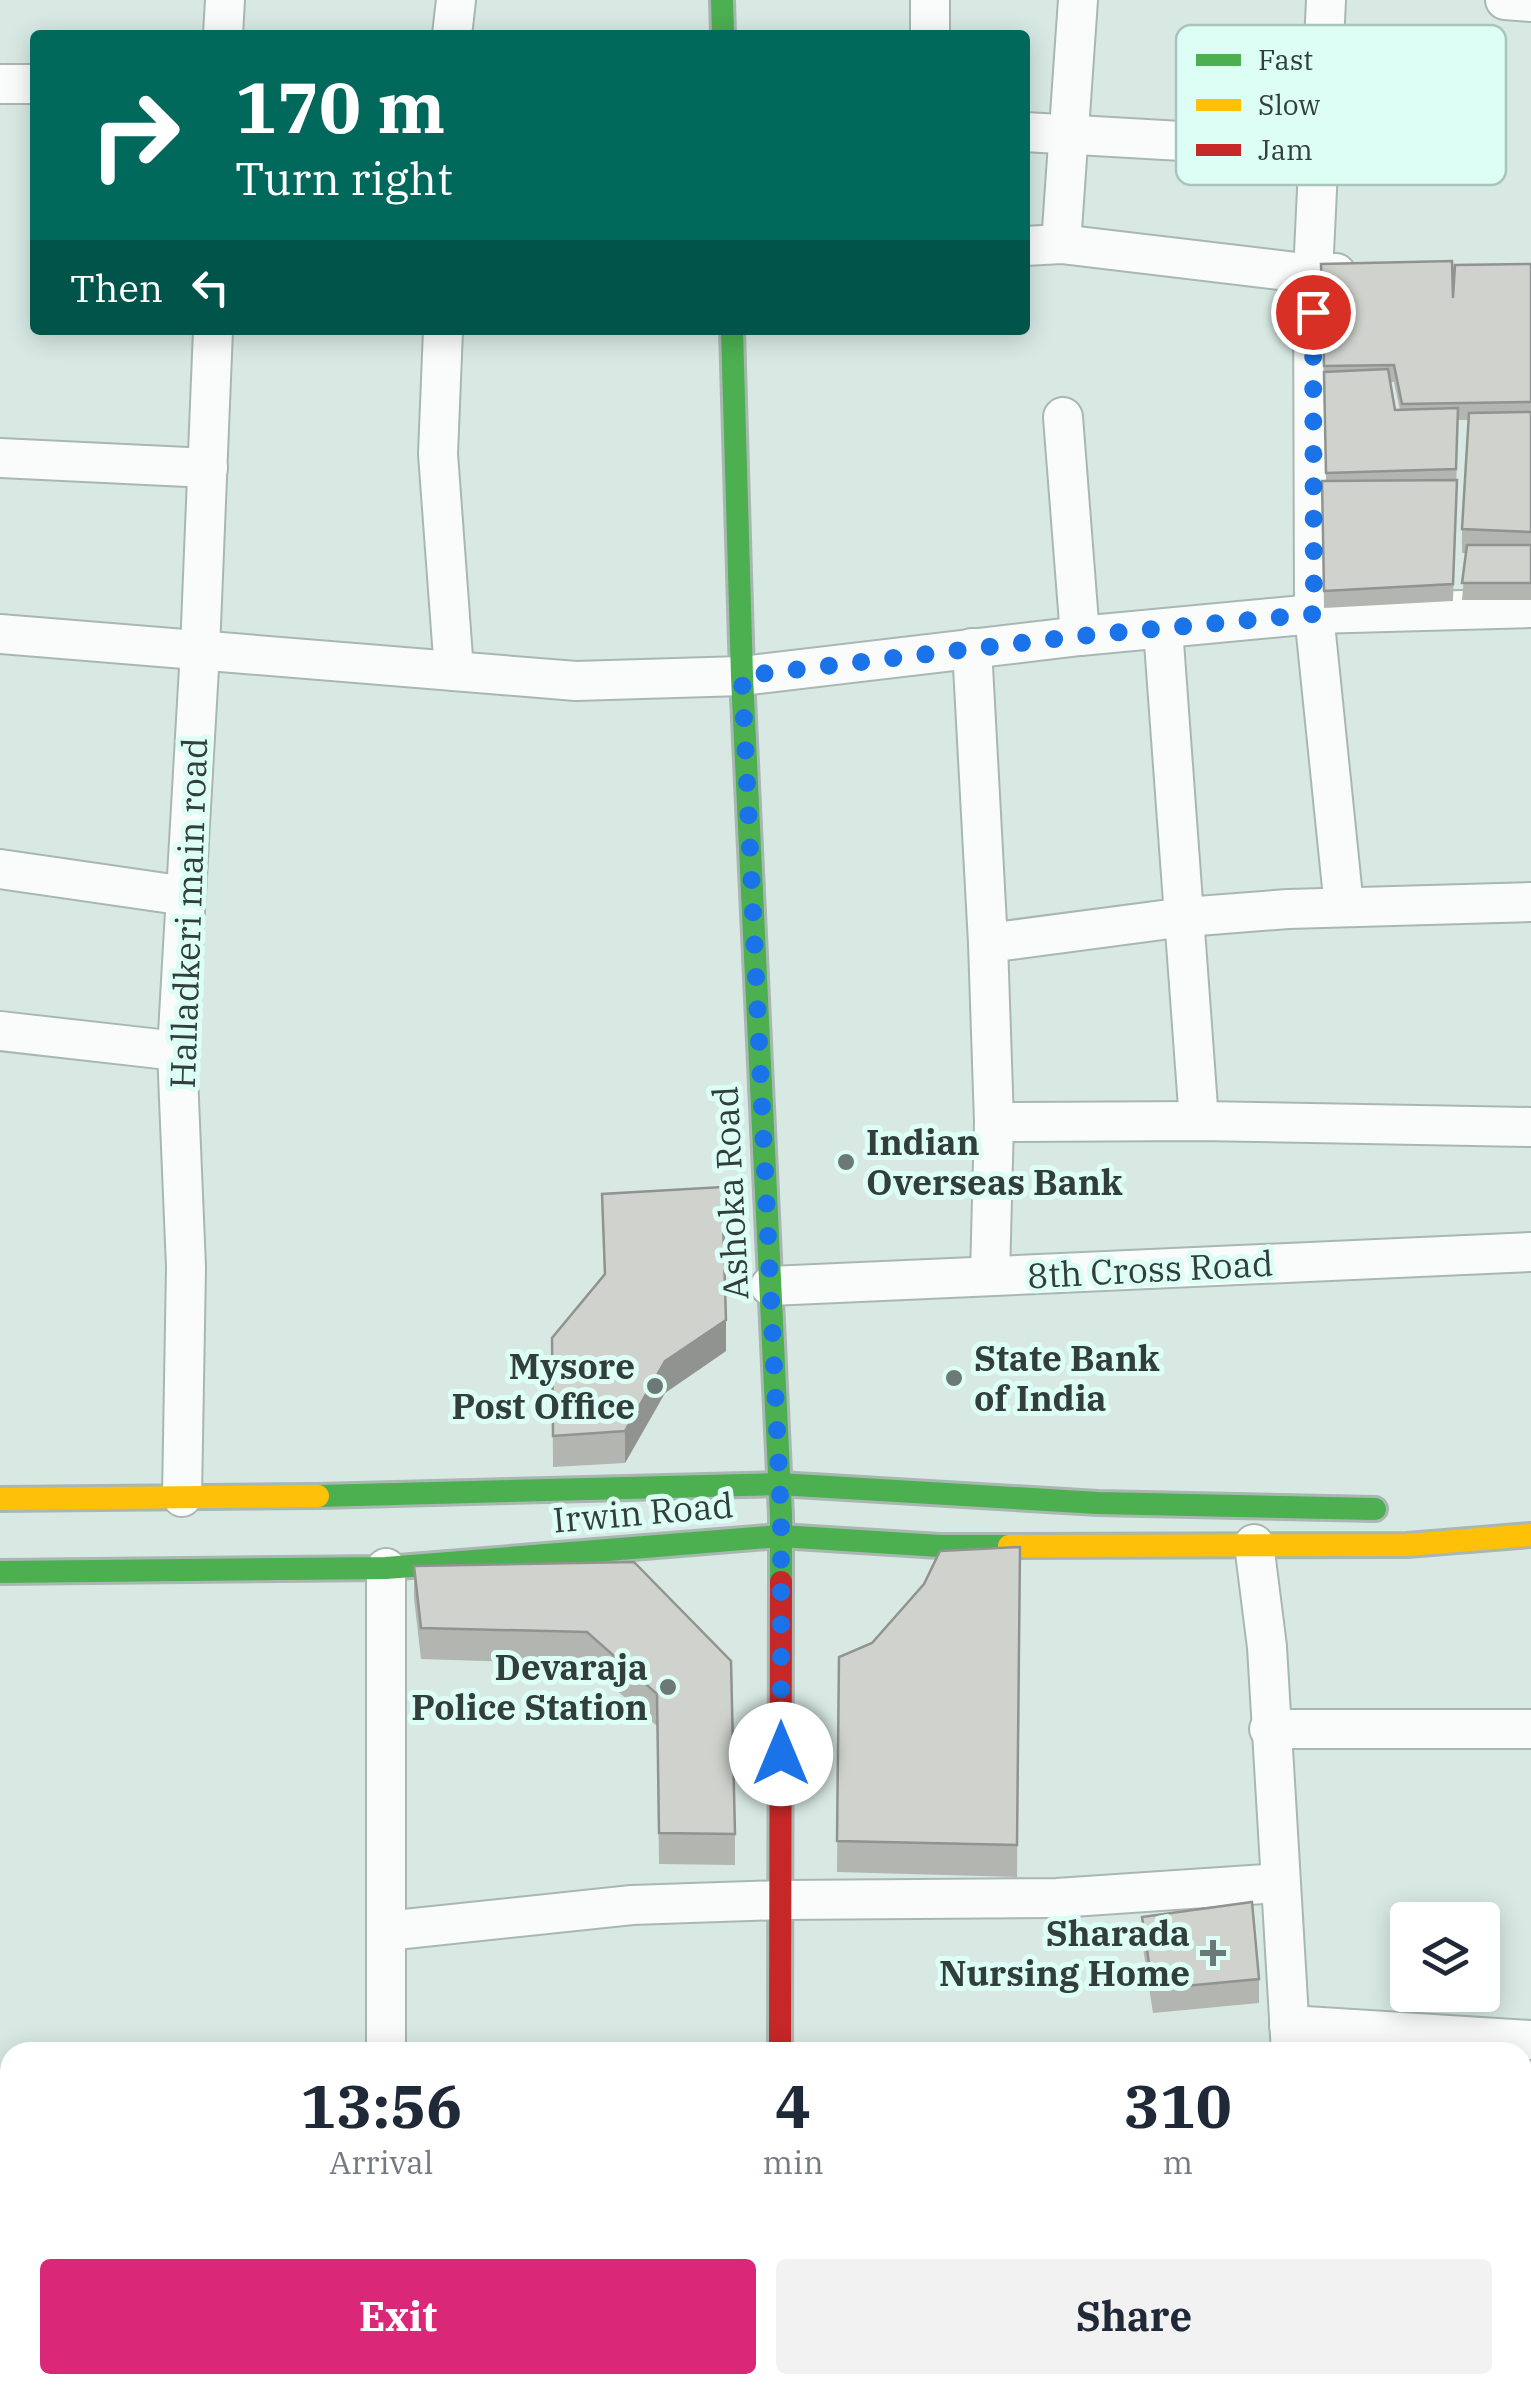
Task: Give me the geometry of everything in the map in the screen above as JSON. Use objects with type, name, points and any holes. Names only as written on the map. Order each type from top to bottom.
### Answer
[{"type":"main road","points":[[722,0],[723,30]]},
{"type":"main road","name":"Ashoka Road","points":[[732,335],[742,676],[780,1536],[780,2042]]},
{"type":"main road","name":"Irwin Road","points":[[0,1499],[386,1495],[778,1484],[1098,1503],[1405,1510]]},
{"type":"main road","name":"Irwin Road","points":[[0,1572],[386,1568],[780,1536],[940,1546],[1408,1546],[1531,1534]]},
{"type":"street","points":[[223,30],[225,0]]},
{"type":"street","points":[[453,30],[456,0]]},
{"type":"street","points":[[930,0],[930,30]]},
{"type":"street","points":[[1078,0],[1068,136],[1043,245],[1313,274],[1372,273]]},
{"type":"street","points":[[1325,25],[1326,0]]},
{"type":"street","points":[[1505,0],[1531,2]]},
{"type":"street","points":[[0,84],[30,84]]},
{"type":"street","points":[[1030,132],[1176,142]]},
{"type":"street","points":[[1317,185],[1313,274],[1314,614],[1344,907]]},
{"type":"street","name":"Halladkeri main road","points":[[182,1497],[186,1267],[177,1051],[200,650],[212,335]]},
{"type":"street","points":[[443,335],[438,454],[454,671]]},
{"type":"street","points":[[1063,418],[1080,636]]},
{"type":"street","points":[[0,458],[208,468]]},
{"type":"street","points":[[0,634],[576,680],[742,676],[1080,636],[1314,614],[1531,608]]},
{"type":"street","points":[[1163,630],[1199,1121]]},
{"type":"street","points":[[972,648],[994,1122],[990,1276]]},
{"type":"street","points":[[0,869],[186,896]]},
{"type":"street","points":[[988,943],[1185,917],[1344,907],[1531,902]]},
{"type":"street","points":[[0,1030],[177,1051]]},
{"type":"street","points":[[994,1122],[1531,1127]]},
{"type":"street","name":"8th Cross Road","points":[[770,1286],[1531,1252]]},
{"type":"street","points":[[1254,1544],[1267,1647],[1290,2039],[1531,2040]]},
{"type":"street","points":[[386,1568],[386,2042]]},
{"type":"street","points":[[1269,1729],[1531,1729]]},
{"type":"street","points":[[386,1931],[632,1905],[1058,1898],[1280,1883]]},
{"type":"building","points":[[1452,261],[1453,298],[1455,265],[1531,264],[1531,402],[1402,404],[1394,365],[1324,366],[1321,264]]},
{"type":"building","points":[[1388,369],[1395,410],[1458,408],[1456,469],[1326,473],[1324,372]]},
{"type":"building","points":[[1531,412],[1531,532],[1462,529],[1469,413]]},
{"type":"building","points":[[1457,480],[1453,584],[1324,591],[1322,481]]},
{"type":"building","points":[[1467,545],[1531,545],[1531,583],[1462,583]]},
{"type":"building","points":[[722,1187],[726,1320],[665,1361],[625,1431],[553,1436],[552,1338],[605,1274],[602,1194]]},
{"type":"building","points":[[1020,1547],[1017,1845],[837,1841],[839,1657],[872,1643],[924,1584],[940,1551]]},
{"type":"building","points":[[634,1562],[731,1661],[735,1834],[659,1833],[657,1694],[587,1632],[421,1628],[414,1566]]},
{"type":"building","points":[[1252,1902],[1259,1979],[1153,1989],[1142,1917]]},
{"type":"traffic: fast","points":[[722,0],[723,30]]},
{"type":"traffic: fast","points":[[732,335],[742,676],[781,1582]]},
{"type":"traffic: fast","points":[[318,1496],[779,1484],[1098,1503],[1375,1509]]},
{"type":"traffic: fast","points":[[0,1572],[386,1568],[780,1536],[940,1546],[1009,1546]]},
{"type":"traffic: slow","points":[[0,1499],[318,1496]]},
{"type":"traffic: slow","points":[[1009,1546],[1407,1545],[1531,1535]]},
{"type":"traffic: jam","points":[[780,2042],[781,1582]]},
{"type":"place","name":"Indian Overseas Bank","points":[[846,1162]]},
{"type":"place","name":"State Bank of India","points":[[954,1378]]},
{"type":"place","name":"Mysore Post Office","points":[[655,1386]]},
{"type":"place","name":"Devaraja Police Station","points":[[668,1687]]},
{"type":"place","name":"Sharada Nursing Home","points":[[1213,1953]]},
{"type":"route","points":[[781,1754],[781,1516],[742,676],[1080,636],[1314,614],[1313,312]]}]
